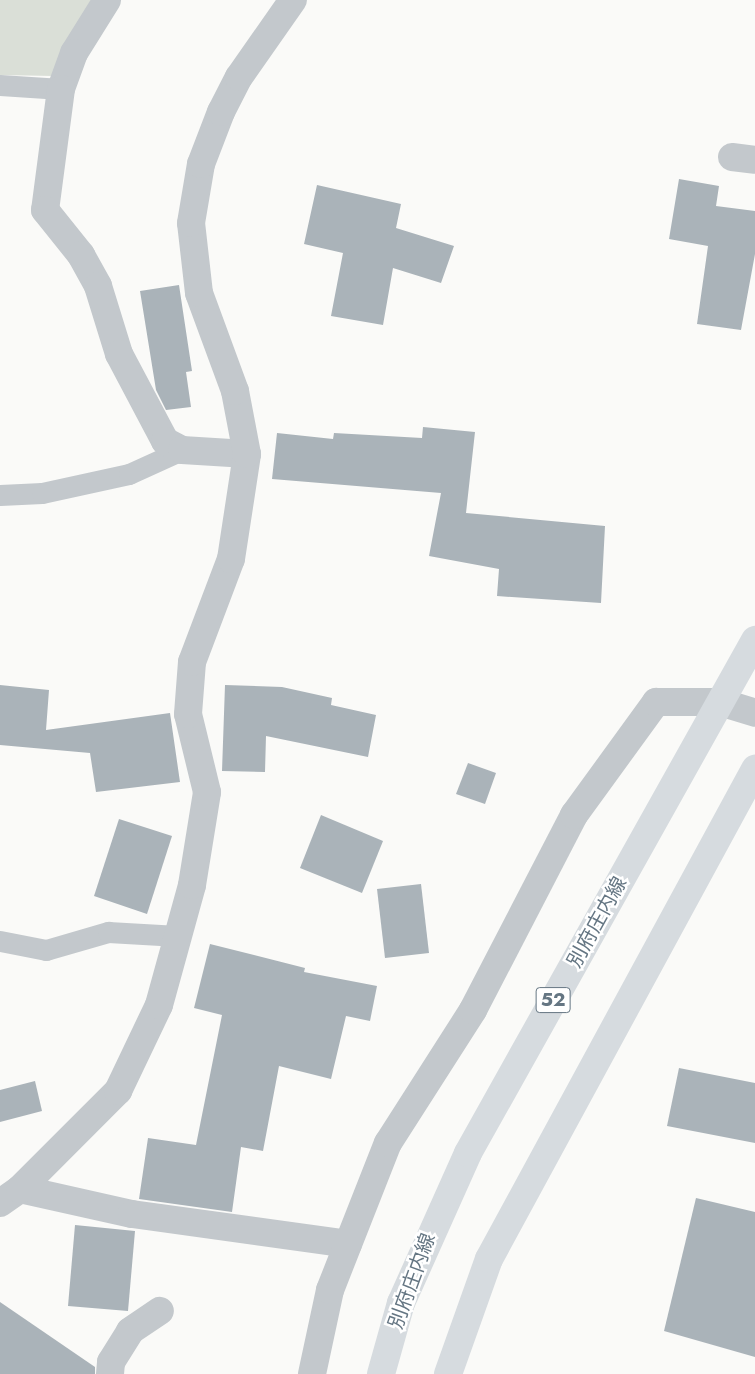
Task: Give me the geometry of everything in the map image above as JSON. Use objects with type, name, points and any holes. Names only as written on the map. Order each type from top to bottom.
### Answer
[{"type":"main road","name":"別府庄内線","points":[[381,1374],[401,1303],[468,1153],[755,640]]},
{"type":"main road","points":[[448,1374],[489,1258],[755,769]]},
{"type":"street","points":[[107,0],[78,46],[61,89],[45,210],[81,255],[98,286],[119,354],[142,403],[165,441],[182,450],[247,454]]},
{"type":"street","points":[[10,1196],[118,1091],[159,1005],[178,936],[207,792],[188,714],[192,662],[231,559],[247,454],[235,391],[199,293],[191,223],[201,164],[221,112],[239,77],[293,0]]},
{"type":"street","points":[[312,1374],[330,1290],[388,1143],[473,1010],[574,815],[656,702],[720,702],[755,713]]},
{"type":"street","points":[[10,1196],[348,1244]]},
{"type":"street","points":[[110,1374],[111,1362],[130,1331],[160,1311]]},
{"type":"lane","points":[[0,85],[61,89]]},
{"type":"lane","points":[[0,494],[42,493],[129,474],[182,450]]},
{"type":"lane","points":[[0,941],[46,950],[108,932],[178,936]]},
{"type":"shaded area","points":[[0,0],[92,0],[53,76],[0,75]]},
{"type":"building","points":[[679,179],[719,186],[716,206],[755,211],[755,254],[741,330],[697,324],[708,246],[669,239]]},
{"type":"building","points":[[317,185],[401,204],[396,228],[454,246],[441,283],[393,268],[383,325],[331,316],[343,253],[304,244]]},
{"type":"building","points":[[179,285],[192,371],[186,372],[191,407],[166,410],[156,390],[140,291]]},
{"type":"building","points":[[423,427],[475,432],[466,513],[605,526],[601,603],[497,596],[499,569],[429,556],[441,493],[272,479],[277,433],[333,439],[334,433],[422,438]]},
{"type":"building","points":[[0,685],[49,690],[46,730],[170,713],[180,782],[96,792],[90,753],[0,745]]},
{"type":"building","points":[[225,685],[282,687],[332,698],[331,705],[376,715],[368,757],[266,736],[265,772],[222,771]]},
{"type":"building","points":[[468,763],[496,773],[485,804],[456,794]]},
{"type":"building","points":[[321,815],[383,841],[362,893],[300,868]]},
{"type":"building","points":[[119,819],[172,836],[147,914],[94,896]]},
{"type":"building","points":[[421,884],[429,953],[385,958],[377,889]]},
{"type":"building","points":[[210,944],[305,968],[304,972],[377,986],[370,1021],[346,1016],[331,1079],[279,1066],[263,1151],[241,1147],[232,1212],[139,1199],[148,1138],[196,1145],[222,1015],[194,1008]]},
{"type":"building","points":[[679,1068],[755,1083],[755,1143],[667,1126]]},
{"type":"building","points":[[35,1081],[42,1111],[0,1122],[0,1090]]},
{"type":"building","points":[[696,1198],[755,1212],[755,1357],[664,1331]]},
{"type":"building","points":[[75,1225],[135,1231],[128,1311],[68,1306]]},
{"type":"building","points":[[0,1302],[95,1367],[95,1374],[0,1374]]}]
